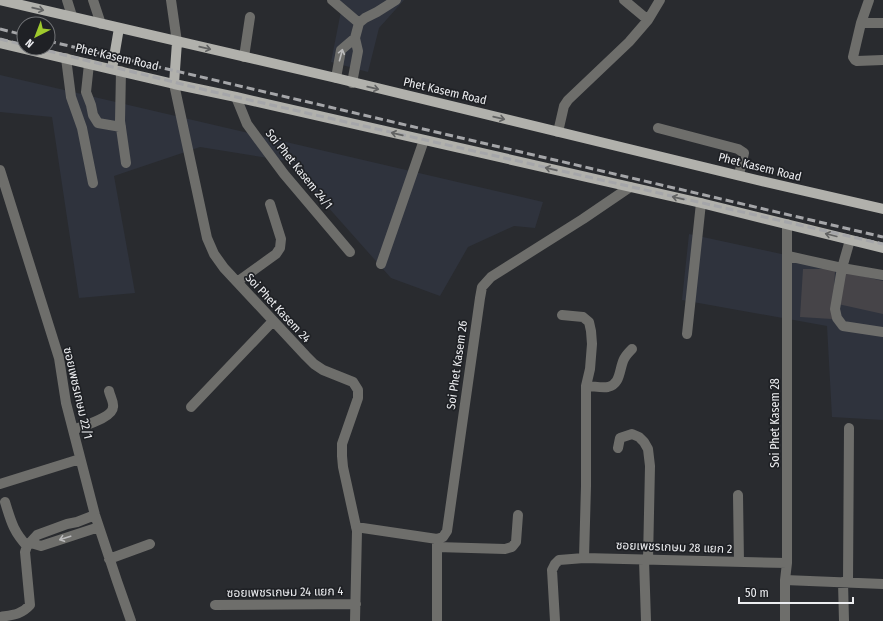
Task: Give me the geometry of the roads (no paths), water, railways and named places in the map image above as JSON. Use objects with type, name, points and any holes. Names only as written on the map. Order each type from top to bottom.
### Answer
[{"type":"main road","name":"Phet Kasem Road","points":[[0,0],[18,2],[102,24],[336,78],[883,209]]},
{"type":"main road","points":[[117,70],[119,28]]},
{"type":"main road","points":[[174,84],[178,42]]},
{"type":"main road","name":"Phet Kasem Road","points":[[0,43],[174,84],[701,203],[883,248]]},
{"type":"street","points":[[67,0],[72,16]]},
{"type":"street","points":[[93,0],[102,24]]},
{"type":"street","points":[[171,0],[178,42]]},
{"type":"street","points":[[332,0],[359,23]]},
{"type":"street","points":[[352,83],[358,51],[355,38],[359,23],[396,0]]},
{"type":"street","points":[[624,0],[648,20]]},
{"type":"street","points":[[558,132],[564,106],[568,100],[629,42],[648,20],[660,0]]},
{"type":"street","points":[[869,0],[861,23],[853,57],[855,60],[883,60]]},
{"type":"street","points":[[244,57],[250,17]]},
{"type":"street","points":[[861,23],[883,23]]},
{"type":"street","points":[[336,78],[342,50],[355,38]]},
{"type":"street","points":[[66,58],[71,97],[82,128],[94,183]]},
{"type":"street","points":[[89,64],[86,92],[93,115],[98,123],[121,127]]},
{"type":"street","points":[[117,70],[120,121],[126,163]]},
{"type":"street","name":"Soi Phet Kasem 24","points":[[174,84],[207,238],[214,254],[224,268],[314,364],[323,370],[353,382],[358,390],[358,398],[342,444],[343,467],[357,530],[355,621]]},
{"type":"street","name":"Soi Phet Kasem 24/1","points":[[236,97],[248,124],[258,139],[284,174],[350,252]]},
{"type":"street","points":[[658,128],[738,149],[744,153],[739,175]]},
{"type":"street","points":[[380,264],[424,140]]},
{"type":"street","name":"ซอยเพชรเกษม 22/1","points":[[0,170],[59,358],[66,403],[95,515],[131,621]]},
{"type":"street","name":"Soi Phet Kasem 26","points":[[437,543],[447,531],[482,287],[491,277],[584,219],[630,187]]},
{"type":"street","points":[[687,334],[701,203]]},
{"type":"street","points":[[237,282],[276,254],[280,248],[281,239],[270,204]]},
{"type":"street","name":"Soi Phet Kasem 28","points":[[785,621],[785,580],[788,563],[788,224]]},
{"type":"street","points":[[850,240],[842,268],[834,309],[837,318],[843,326],[883,332]]},
{"type":"street","points":[[788,256],[842,268],[883,274]]},
{"type":"street","points":[[562,315],[583,317],[589,322],[591,331],[592,344],[590,369],[586,386],[584,558]]},
{"type":"street","points":[[190,407],[273,321]]},
{"type":"street","points":[[586,386],[608,386],[616,383],[625,357],[632,350]]},
{"type":"street","points":[[73,430],[100,420],[111,413],[114,407],[109,391]]},
{"type":"street","points":[[844,621],[849,428]]},
{"type":"street","points":[[618,448],[620,438],[632,434],[639,437],[648,449],[650,466],[646,560],[646,621]]},
{"type":"street","points":[[0,482],[80,459]]},
{"type":"street","points":[[738,495],[739,562]]},
{"type":"street","points":[[5,502],[12,524],[19,537],[29,545],[41,546],[99,527]]},
{"type":"street","points":[[0,617],[19,614],[30,605],[25,552],[37,535],[95,515]]},
{"type":"street","points":[[356,527],[437,543],[505,549],[512,546],[516,542],[518,515]]},
{"type":"street","points":[[437,543],[437,621]]},
{"type":"street","points":[[109,559],[150,544]]},
{"type":"street","name":"ซอยเพชรเกษม 28 แยก 2","points":[[555,621],[552,570],[559,560],[584,558],[788,563]]},
{"type":"street","points":[[785,580],[883,584]]},
{"type":"street","name":"ซอยเพชรเกษม 24 แยก 4","points":[[215,605],[356,604]]},
{"type":"railway","points":[[0,29],[16,33]]},
{"type":"railway","points":[[0,39],[16,43]]},
{"type":"railway","points":[[56,43],[883,237]]},
{"type":"railway","points":[[56,53],[210,91],[883,244]]}]
